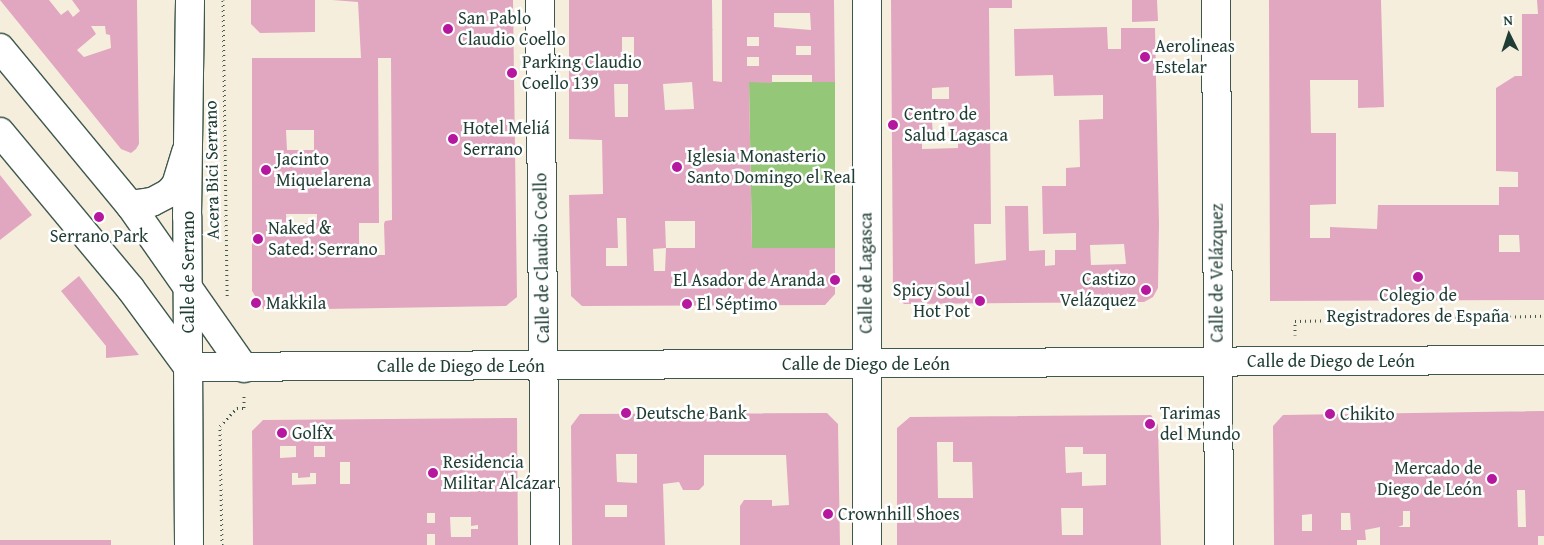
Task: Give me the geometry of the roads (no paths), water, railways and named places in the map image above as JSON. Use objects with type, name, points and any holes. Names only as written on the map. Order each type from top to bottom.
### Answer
[{"type":"street","name":"Calle de Serrano","points":[[189,545],[190,0]]},
{"type":"street","name":"Calle de Claudio Coello","points":[[540,0],[545,545]]},
{"type":"street","name":"Calle de Lagasca","points":[[867,0],[867,545]]},
{"type":"street","name":"Calle de Velázquez","points":[[1216,0],[1218,545]]},
{"type":"street","points":[[0,48],[130,205],[244,368]]},
{"type":"street","points":[[0,132],[130,288],[188,367]]},
{"type":"street","points":[[130,205],[161,199],[176,185],[189,138]]},
{"type":"street","name":"Calle de Diego de León","points":[[188,367],[1544,360]]},
{"type":"place","name":"San Pablo Claudio Coello","points":[[448,29]]},
{"type":"place","name":"Aerolineas Estelar","points":[[1145,57]]},
{"type":"place","name":"Parking Claudio Coello 139","points":[[512,73]]},
{"type":"place","name":"Centro de Salud Lagasca","points":[[893,125]]},
{"type":"place","name":"Hotel Meliá Serrano","points":[[453,139]]},
{"type":"place","name":"Iglesia Monasterio Santo Domingo el Real","points":[[677,167]]},
{"type":"place","name":"Jacinto Miquelarena","points":[[266,170]]},
{"type":"place","name":"Serrano Park","points":[[99,217]]},
{"type":"place","name":"Naked & Sated: Serrano","points":[[258,239]]},
{"type":"place","name":"Colegio de Registradores de España","points":[[1418,277]]},
{"type":"place","name":"El Asador de Aranda","points":[[835,280]]},
{"type":"place","name":"Castizo Velázquez","points":[[1146,290]]},
{"type":"place","name":"Spicy Soul Hot Pot","points":[[980,301]]},
{"type":"place","name":"Makkila","points":[[256,303]]},
{"type":"place","name":"El Séptimo","points":[[687,304]]},
{"type":"place","name":"Deutsche Bank","points":[[626,413]]},
{"type":"place","name":"Chikito","points":[[1330,414]]},
{"type":"place","name":"Tarimas del Mundo","points":[[1150,424]]},
{"type":"place","name":"GolfX","points":[[282,433]]},
{"type":"place","name":"Residencia Militar Alcázar","points":[[433,473]]},
{"type":"place","name":"Mercado de Diego de León","points":[[1492,479]]},
{"type":"place","name":"Crownhill Shoes","points":[[828,514]]}]
